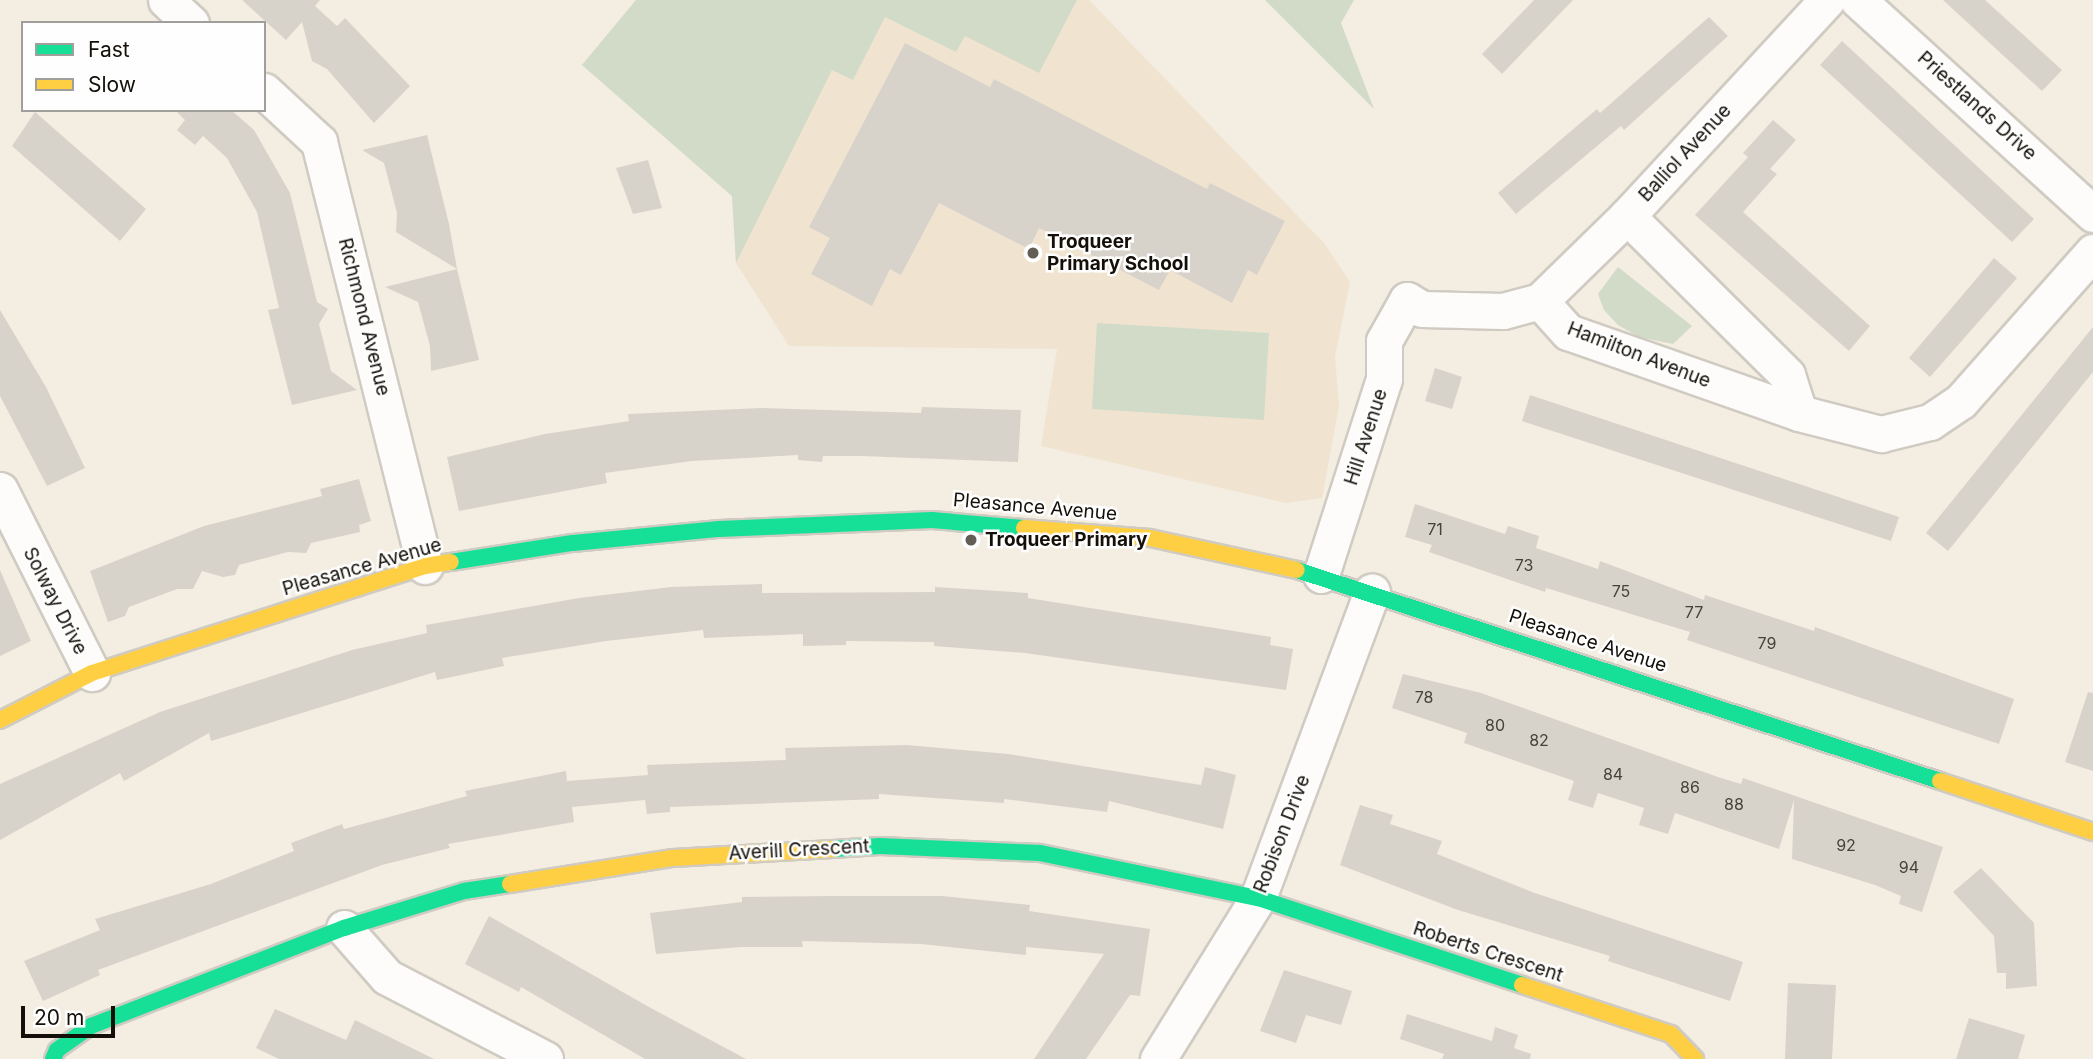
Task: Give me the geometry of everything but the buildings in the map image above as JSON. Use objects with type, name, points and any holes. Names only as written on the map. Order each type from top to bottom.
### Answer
[{"type":"main road","name":"Pleasance Avenue","points":[[0,720],[92,673],[425,566],[573,543],[719,529],[932,520],[1150,538],[1321,575],[2093,832]]},
{"type":"main road","name":"Averill Crescent","points":[[53,1059],[57,1049],[91,1026],[344,928],[464,891],[673,858],[880,846],[1040,853],[1258,898]]},
{"type":"main road","name":"Roberts Crescent","points":[[1258,898],[1671,1034],[1695,1059]]},
{"type":"street","points":[[166,0],[189,21]]},
{"type":"street","name":"Balliol Avenue","points":[[1540,301],[1627,216],[1827,0]]},
{"type":"street","name":"Priestlands Drive","points":[[1858,0],[2093,215]]},
{"type":"street","name":"Richmond Avenue","points":[[266,93],[319,142],[425,566]]},
{"type":"street","points":[[1627,216],[1787,375],[1799,413]]},
{"type":"street","name":"Hamilton Avenue","points":[[1540,301],[1568,332],[1799,413],[1881,434],[1930,422],[1961,401],[2093,252]]},
{"type":"street","name":"Hill Avenue","points":[[1321,575],[1384,379],[1384,341],[1407,300],[1422,309],[1503,311],[1540,301]]},
{"type":"street","name":"Solway Drive","points":[[0,490],[92,673]]},
{"type":"street","name":"Robison Drive","points":[[1158,1059],[1258,898],[1372,591]]},
{"type":"street","points":[[344,928],[387,977],[545,1059]]},
{"type":"shaded area","name":"Troqueer Primary School","points":[[636,0],[1089,0],[1324,243],[1350,282],[1335,357],[1339,406],[1322,498],[1286,503],[1041,446],[1057,349],[789,346],[736,263],[732,196],[582,65]]},
{"type":"green space","points":[[636,0],[1077,0],[1039,73],[965,36],[956,52],[885,17],[853,80],[832,70],[736,263],[732,196],[582,65]]},
{"type":"green space","points":[[1265,0],[1354,0],[1341,23],[1374,109]]},
{"type":"green space","points":[[1618,267],[1692,326],[1673,344],[1639,337],[1618,325],[1604,310],[1598,294]]},
{"type":"green space","points":[[1097,323],[1269,333],[1264,420],[1092,409]]},
{"type":"traffic: fast","points":[[451,562],[573,543],[719,529],[932,520],[1024,528]]},
{"type":"traffic: fast","points":[[1297,570],[1940,781]]},
{"type":"traffic: fast","points":[[833,849],[880,846],[1040,853],[1258,898],[1522,985]]},
{"type":"traffic: fast","points":[[53,1059],[57,1050],[91,1026],[344,928],[464,891],[510,884]]},
{"type":"traffic: slow","points":[[1024,528],[1150,538],[1297,570]]},
{"type":"traffic: slow","points":[[0,720],[92,673],[425,566],[451,562]]},
{"type":"traffic: slow","points":[[1940,781],[2093,832]]},
{"type":"traffic: slow","points":[[510,884],[673,858],[833,849]]},
{"type":"traffic: slow","points":[[1522,985],[1671,1034],[1695,1059]]},
{"type":"place","name":"Troqueer Primary School","points":[[1033,253]]},
{"type":"place","name":"Troqueer Primary","points":[[971,540]]}]
